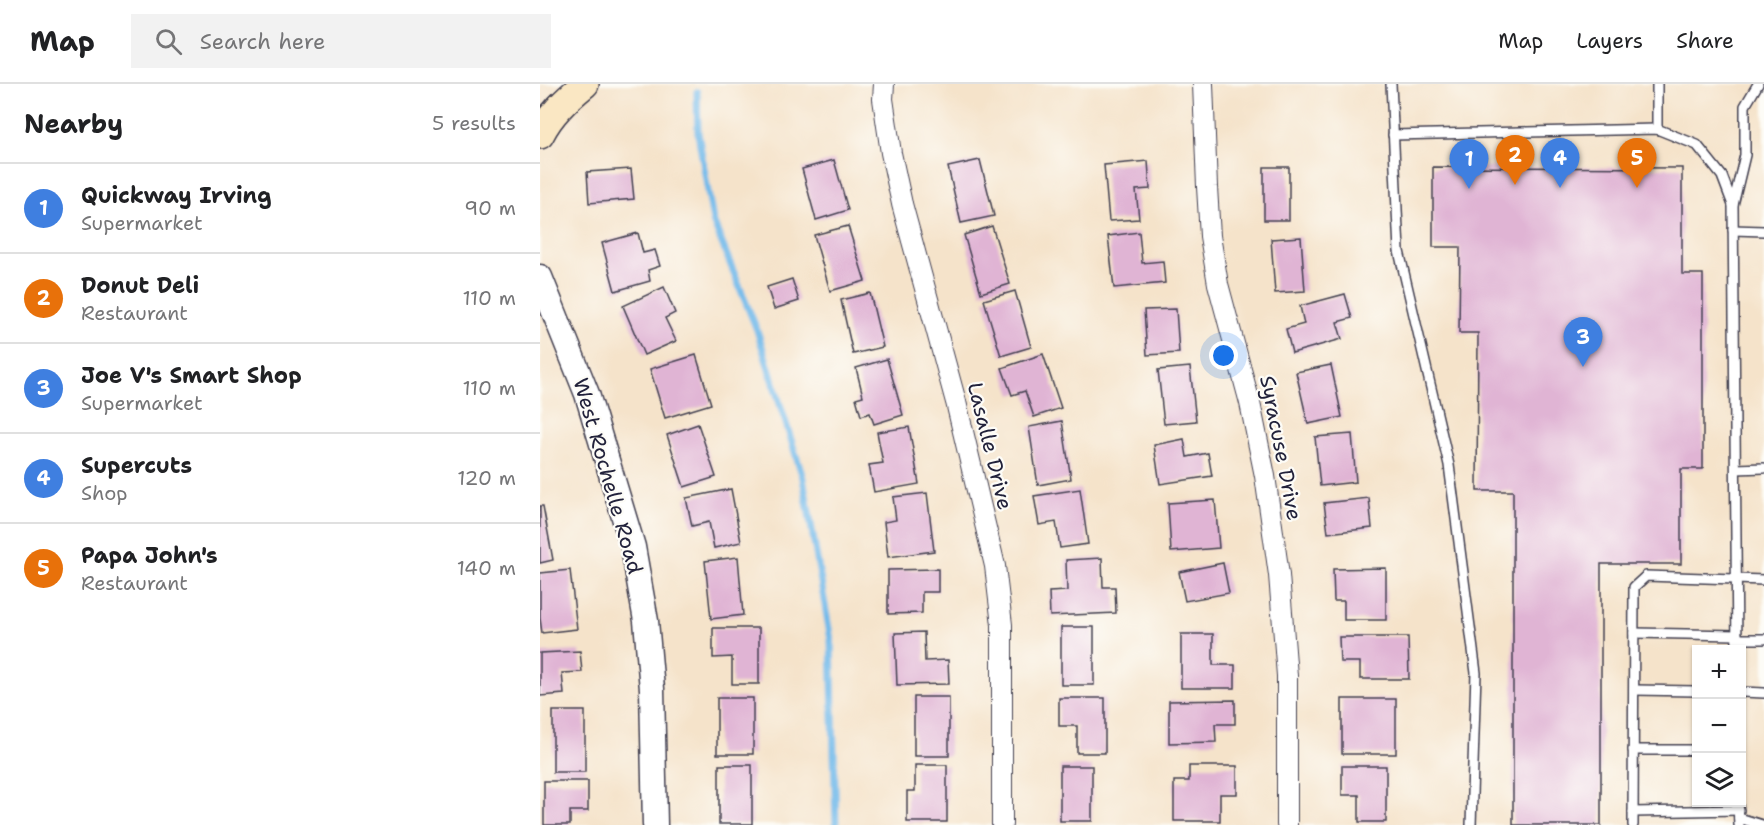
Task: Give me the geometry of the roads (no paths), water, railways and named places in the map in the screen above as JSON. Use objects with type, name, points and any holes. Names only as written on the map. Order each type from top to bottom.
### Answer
[{"type":"main road","points":[[540,135],[562,102],[585,84]]},
{"type":"street","name":"Lasalle Drive","points":[[884,84],[883,99],[891,153],[902,204],[956,402],[995,566],[1002,625],[1002,825]]},
{"type":"street","name":"Syracuse Drive","points":[[1203,84],[1210,236],[1216,275],[1250,403],[1265,476],[1279,575],[1287,676],[1287,825]]},
{"type":"street","name":"West Rochelle Road","points":[[540,278],[587,394],[633,547],[646,621],[652,689],[656,825]]},
{"type":"lane","points":[[1390,84],[1399,251],[1449,465],[1476,673],[1471,825]]},
{"type":"lane","points":[[1657,84],[1657,129]]},
{"type":"lane","points":[[1737,641],[1733,205],[1745,155],[1745,106],[1758,84]]},
{"type":"lane","points":[[1392,135],[1657,129],[1697,145],[1722,176],[1733,205]]},
{"type":"lane","points":[[1733,230],[1764,231]]},
{"type":"lane","points":[[1736,468],[1764,468]]},
{"type":"lane","points":[[1634,825],[1634,586],[1646,576],[1764,580]]},
{"type":"lane","points":[[1634,633],[1737,641],[1764,639]]},
{"type":"lane","points":[[1634,690],[1692,691]]},
{"type":"lane","points":[[1746,692],[1764,693]]},
{"type":"lane","points":[[1634,750],[1692,750]]},
{"type":"lane","points":[[1634,812],[1739,814],[1762,825]]},
{"type":"waterway","points":[[697,92],[698,133],[713,221],[757,330],[803,478],[831,640],[836,825]]},
{"type":"place","name":"Donut Deli","points":[[1515,185]]},
{"type":"place","name":"Supercuts","points":[[1560,188]]},
{"type":"place","name":"Papa John's","points":[[1637,188]]},
{"type":"place","name":"Quickway Irving","points":[[1469,189]]},
{"type":"place","name":"Joe V's Smart Shop","points":[[1583,367]]}]
